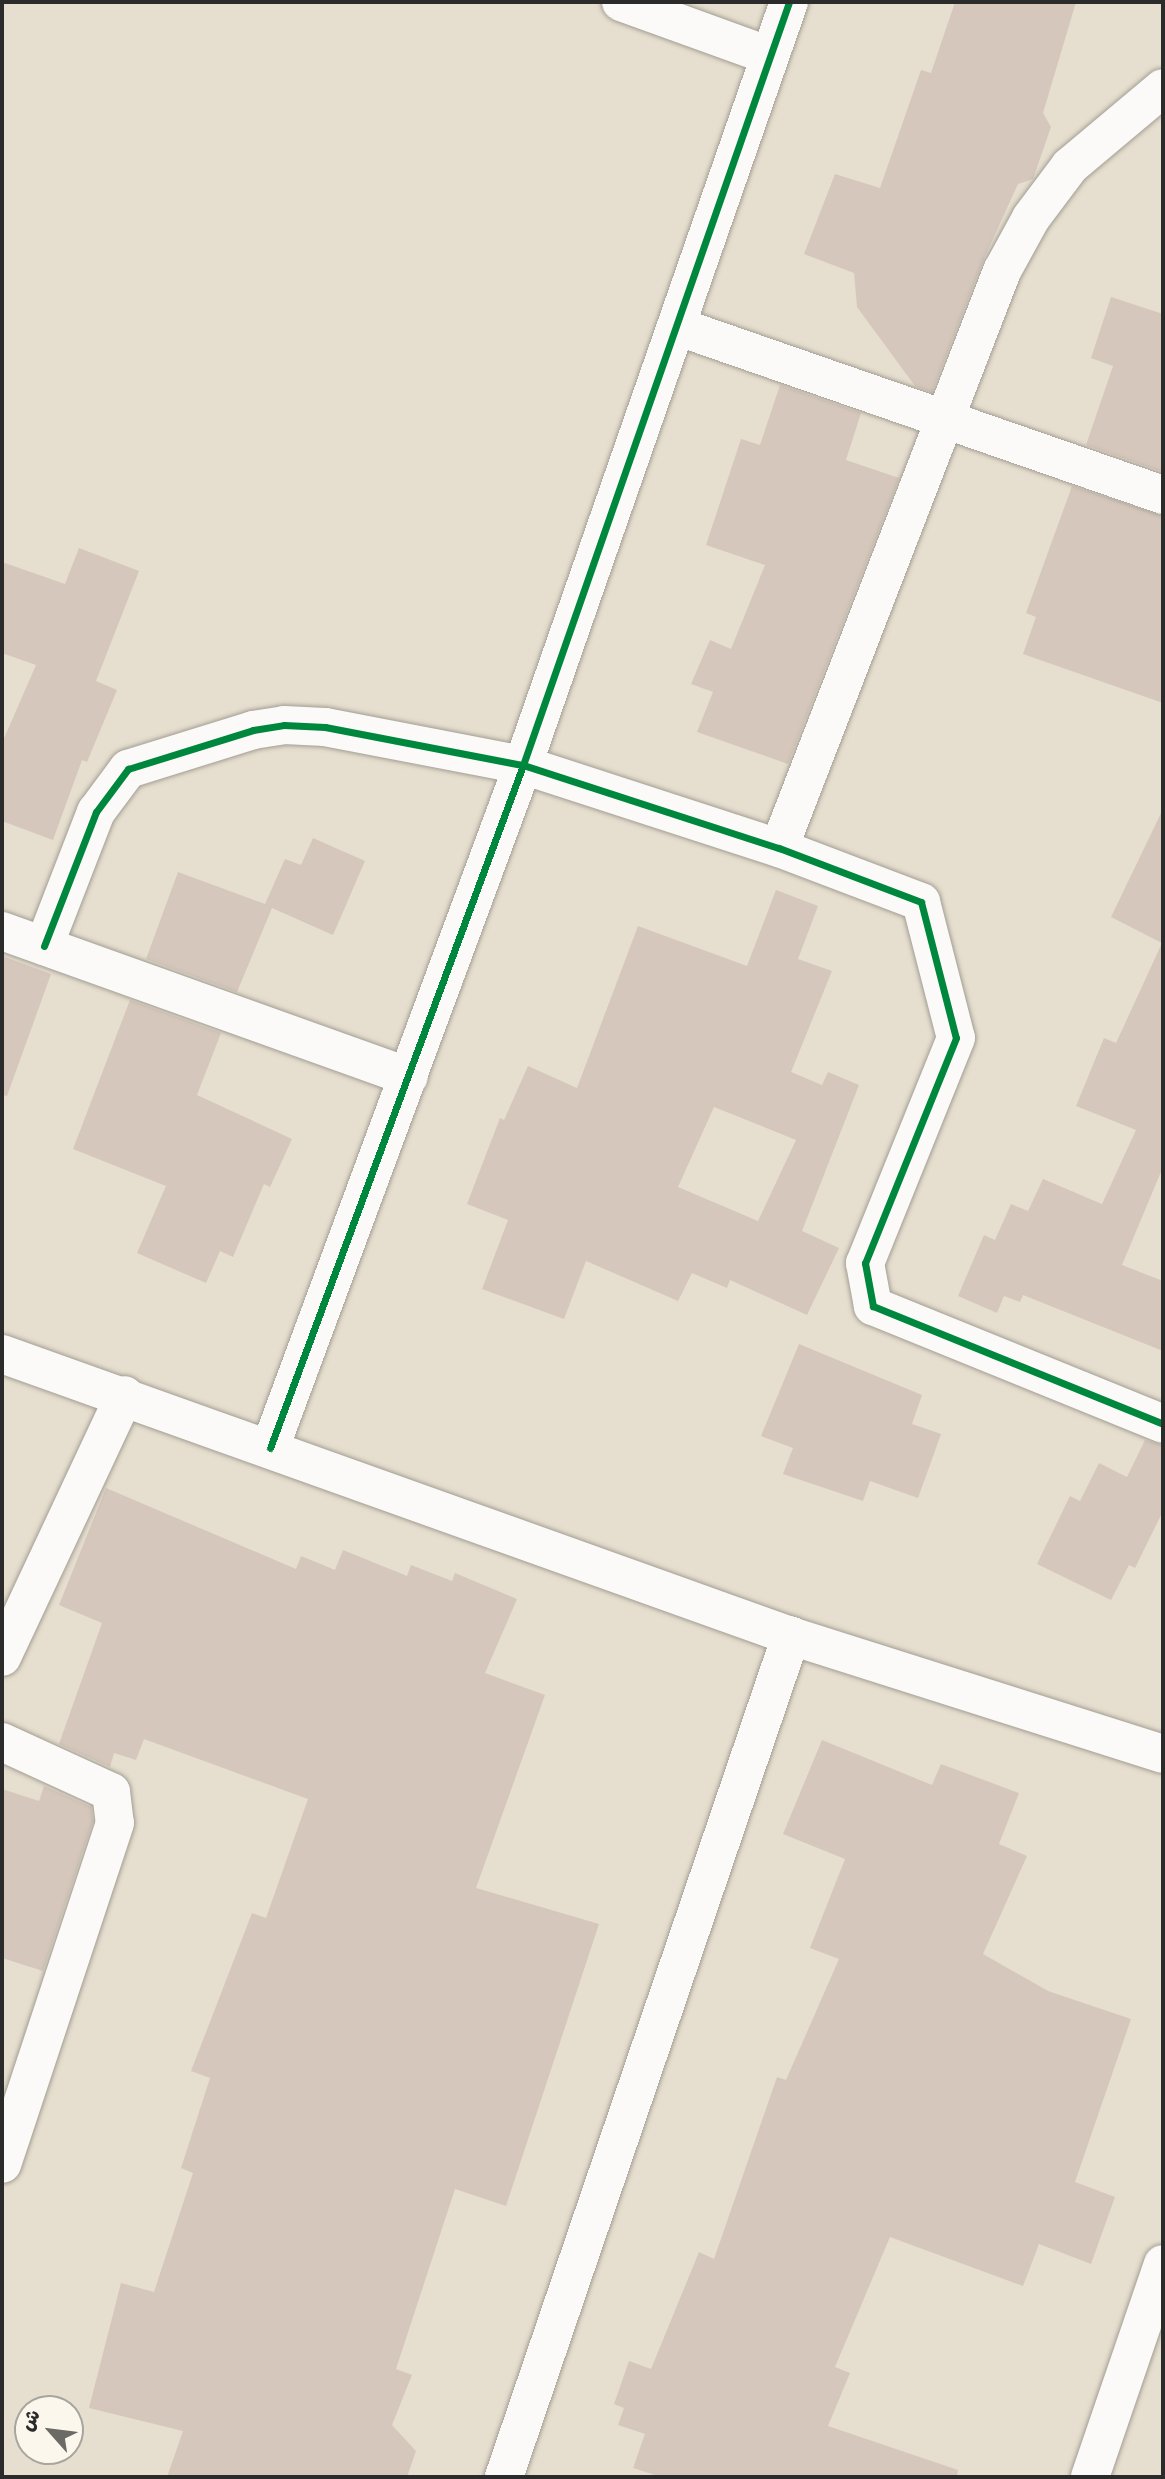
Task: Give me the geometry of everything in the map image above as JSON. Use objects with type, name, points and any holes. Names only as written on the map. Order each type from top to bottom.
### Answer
[{"type":"street","points":[[621,2],[770,56]]},
{"type":"street","points":[[270,1448],[523,765],[679,327],[789,2]]},
{"type":"street","points":[[779,848],[1002,271],[1031,218],[1070,166],[1163,88]]},
{"type":"street","points":[[679,327],[945,422],[1163,495]]},
{"type":"street","points":[[44,946],[96,812],[128,769],[253,730],[285,725],[326,727],[523,765],[779,848],[921,902],[956,1038],[865,1264],[873,1306],[1163,1424]]},
{"type":"street","points":[[2,931],[409,1077]]},
{"type":"street","points":[[2,1354],[125,1395],[792,1636],[1163,1754]]},
{"type":"street","points":[[2,1657],[125,1395]]},
{"type":"street","points":[[504,2477],[792,1636]]},
{"type":"street","points":[[2,1742],[111,1792],[115,1823],[2,2164]]},
{"type":"street","points":[[1090,2477],[1163,2264]]},
{"type":"building","points":[[955,2],[1076,2],[1043,113],[1051,127],[1033,179],[1018,184],[982,263],[932,392],[915,386],[857,307],[854,273],[804,254],[835,174],[880,188],[921,70],[931,73]]},
{"type":"building","points":[[1111,297],[1163,314],[1163,472],[1086,445],[1113,366],[1091,358]]},
{"type":"building","points":[[780,385],[861,413],[846,460],[899,478],[788,764],[697,732],[713,692],[691,684],[710,640],[731,649],[765,565],[706,545],[741,439],[760,445]]},
{"type":"building","points":[[1072,486],[1163,516],[1163,703],[1023,654],[1036,617],[1026,613]]},
{"type":"building","points":[[79,548],[139,571],[96,681],[117,690],[87,762],[82,760],[53,840],[2,821],[2,743],[36,665],[2,653],[2,562],[65,584]]},
{"type":"building","points":[[1163,809],[1163,1167],[1122,1265],[1163,1281],[1163,1351],[1023,1295],[1020,1302],[1004,1296],[997,1313],[958,1296],[984,1235],[995,1240],[1011,1204],[1028,1211],[1043,1179],[1102,1204],[1136,1130],[1076,1106],[1104,1038],[1116,1043],[1162,943],[1111,917]]},
{"type":"building","points":[[313,838],[365,861],[333,935],[272,908],[237,992],[146,959],[178,872],[265,904],[285,859],[301,865]]},
{"type":"building","points":[[776,890],[818,906],[798,959],[832,971],[791,1072],[822,1085],[828,1072],[859,1085],[802,1231],[839,1248],[807,1315],[730,1280],[727,1288],[692,1273],[678,1301],[586,1261],[564,1319],[482,1289],[508,1220],[467,1204],[500,1118],[504,1120],[528,1066],[577,1088],[638,926],[747,966]],"holes":[[[714,1107],[796,1140],[758,1221],[678,1187]]]},
{"type":"building","points":[[2,956],[51,974],[7,1096],[2,1095]]},
{"type":"building","points":[[130,1000],[221,1033],[197,1095],[292,1139],[270,1187],[264,1184],[233,1257],[220,1251],[206,1283],[137,1253],[166,1186],[73,1149]]},
{"type":"building","points":[[799,1344],[922,1395],[912,1424],[941,1434],[918,1498],[870,1481],[863,1501],[783,1474],[793,1448],[761,1436]]},
{"type":"building","points":[[1145,1440],[1163,1445],[1163,1511],[1135,1568],[1129,1565],[1111,1600],[1037,1564],[1070,1496],[1080,1501],[1099,1463],[1127,1477]]},
{"type":"building","points":[[106,1488],[296,1569],[301,1556],[335,1570],[343,1550],[407,1576],[411,1565],[452,1581],[455,1573],[517,1599],[485,1673],[545,1695],[476,1888],[599,1924],[506,2206],[455,2189],[396,2369],[412,2375],[392,2425],[416,2451],[407,2477],[167,2477],[183,2431],[89,2408],[121,2283],[154,2292],[193,2173],[181,2168],[210,2078],[191,2071],[252,1913],[266,1918],[308,1799],[144,1739],[136,1760],[114,1753],[110,1767],[59,1744],[102,1623],[59,1605]]},
{"type":"building","points":[[822,1740],[932,1785],[941,1764],[1019,1793],[999,1844],[1027,1856],[983,1954],[1048,1991],[1131,2019],[1075,2182],[1115,2197],[1091,2264],[1039,2244],[1023,2286],[890,2237],[835,2367],[850,2373],[828,2426],[958,2470],[957,2477],[661,2477],[633,2468],[645,2434],[618,2425],[624,2408],[614,2404],[629,2361],[651,2369],[699,2252],[714,2259],[777,2077],[786,2080],[839,1959],[810,1948],[845,1859],[783,1834]]},
{"type":"building","points":[[44,1786],[91,1807],[93,1821],[43,1971],[2,1958],[2,1789],[39,1801]]},
{"type":"cycle path","points":[[270,1448],[523,765],[789,2]]},
{"type":"cycle path","points":[[44,946],[96,812],[128,769],[253,730],[284,725],[325,727],[523,765],[779,848],[921,902],[956,1038],[865,1263],[873,1306],[1163,1424]]}]
